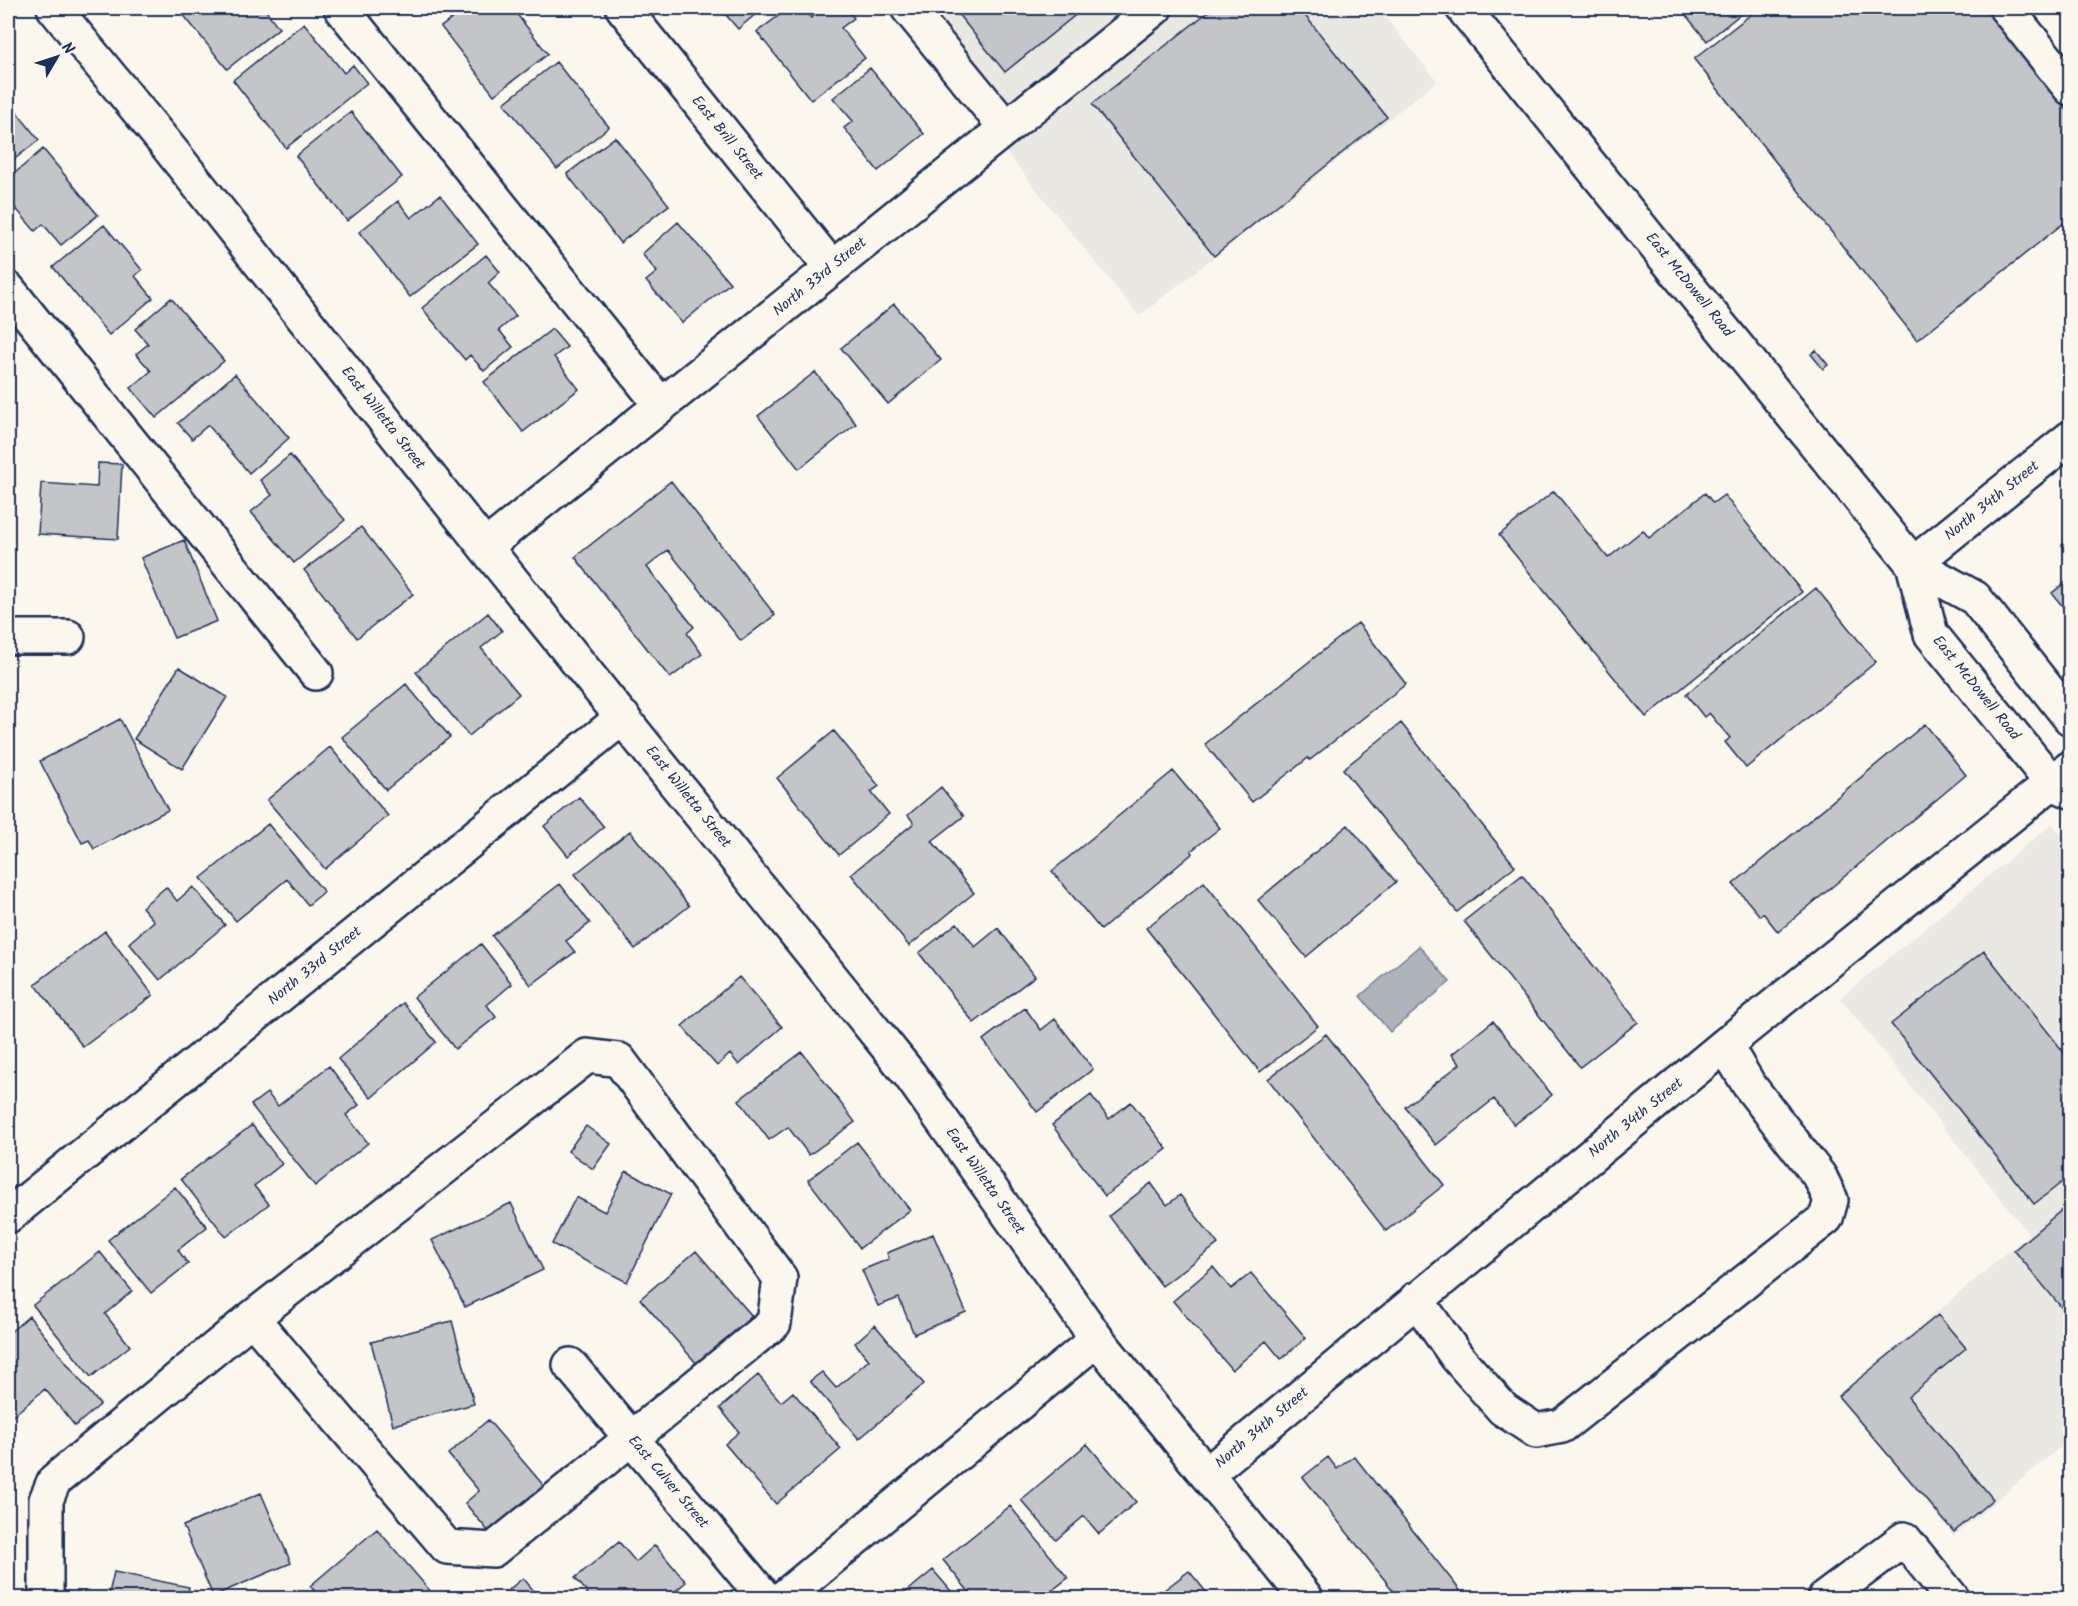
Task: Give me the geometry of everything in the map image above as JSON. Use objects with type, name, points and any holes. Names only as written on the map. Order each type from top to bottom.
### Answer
[{"type":"street","name":"East Willetta Street","points":[[54,8],[177,158],[485,547],[910,1075],[1097,1339],[1306,1599]]},
{"type":"street","points":[[341,8],[661,405]]},
{"type":"street","name":"East Brill Street","points":[[623,8],[832,268]]},
{"type":"street","points":[[908,8],[1006,128]]},
{"type":"street","name":"North 33rd Street","points":[[485,547],[1155,8]]},
{"type":"street","name":"East McDowell Road","points":[[1463,8],[1913,564],[1975,598],[2070,718]]},
{"type":"street","points":[[2006,8],[2070,88]]},
{"type":"street","points":[[8,290],[316,673]]},
{"type":"street","name":"North 34th Street","points":[[1913,564],[2070,438]]},
{"type":"street","name":"East McDowell Road","points":[[1913,564],[1931,634],[2064,781]]},
{"type":"street","points":[[8,637],[68,637]]},
{"type":"street","name":"North 33rd Street","points":[[8,1216],[623,717]]},
{"type":"street","name":"North 34th Street","points":[[1207,1474],[1725,1045],[2064,781]]},
{"type":"street","points":[[1416,1299],[1458,1357],[1503,1409],[1536,1431],[1562,1426],[1826,1218],[1831,1200],[1820,1177],[1749,1085],[1725,1045]]},
{"type":"street","points":[[46,1599],[46,1500],[54,1481],[252,1318],[587,1056],[620,1059],[780,1278],[774,1323],[494,1550],[447,1547],[252,1318]]},
{"type":"street","points":[[783,1599],[1097,1339]]},
{"type":"street","name":"East Culver Street","points":[[570,1365],[765,1599]]},
{"type":"street","points":[[1825,1599],[1904,1539],[1952,1599]]},
{"type":"shaded area","points":[[889,8],[1378,8],[1437,81],[1139,316]]},
{"type":"shaded area","points":[[2052,824],[2070,847],[2070,1439],[1954,1536],[1838,1396],[2029,1234],[1840,998]]},
{"type":"shaded area","points":[[1419,946],[1450,982],[1390,1032],[1360,996]]},
{"type":"building","points":[[178,8],[264,8],[279,28],[227,69]]},
{"type":"building","points":[[466,8],[512,8],[548,54],[494,95],[441,27]]},
{"type":"building","points":[[720,8],[763,8],[738,29]]},
{"type":"building","points":[[789,8],[802,8],[811,18],[824,8],[846,8],[854,18],[841,28],[865,58],[811,100],[757,32]]},
{"type":"building","points":[[953,8],[1084,8],[1005,72]]},
{"type":"building","points":[[1213,8],[1299,8],[1387,117],[1214,256],[1092,104]]},
{"type":"building","points":[[1680,8],[1748,8],[1707,41]]},
{"type":"building","points":[[1759,8],[1986,8],[2070,114],[2070,218],[1917,340],[1694,59]]},
{"type":"building","points":[[304,23],[344,73],[353,65],[367,83],[286,148],[233,80]]},
{"type":"building","points":[[556,62],[609,127],[557,169],[504,103]]},
{"type":"building","points":[[870,68],[924,134],[878,171],[844,128],[853,121],[833,98]]},
{"type":"building","points":[[8,101],[39,140],[8,164]]},
{"type":"building","points":[[351,112],[402,177],[347,221],[296,156]]},
{"type":"building","points":[[615,137],[669,205],[620,243],[567,174]]},
{"type":"building","points":[[43,149],[98,215],[61,245],[43,224],[35,231],[13,205],[8,210],[8,179]]},
{"type":"building","points":[[440,195],[478,244],[410,297],[359,232],[398,201],[411,218]]},
{"type":"building","points":[[678,222],[730,283],[682,323],[646,281],[657,272],[642,254]]},
{"type":"building","points":[[104,225],[142,270],[135,276],[153,298],[109,335],[53,267]]},
{"type":"building","points":[[486,255],[500,272],[488,283],[516,316],[499,330],[513,347],[484,371],[470,355],[465,360],[422,308]]},
{"type":"building","points":[[171,298],[224,361],[156,418],[131,388],[151,371],[136,354],[148,344],[135,329]]},
{"type":"building","points":[[894,304],[941,360],[888,404],[841,348]]},
{"type":"building","points":[[552,329],[567,347],[554,357],[579,389],[523,432],[484,382]]},
{"type":"building","points":[[1816,350],[1828,365],[1823,369],[1811,354]]},
{"type":"building","points":[[815,372],[856,424],[799,469],[758,416]]},
{"type":"building","points":[[235,374],[289,438],[249,473],[208,425],[192,439],[178,423]]},
{"type":"building","points":[[290,455],[345,520],[294,563],[251,512],[272,495],[260,480]]},
{"type":"building","points":[[98,463],[122,464],[118,539],[38,534],[41,483],[97,487]]},
{"type":"building","points":[[671,481],[775,615],[741,641],[668,550],[647,567],[694,627],[687,633],[702,654],[670,678],[575,557]]},
{"type":"building","points":[[1554,491],[1608,558],[1643,530],[1649,538],[1705,493],[1713,503],[1724,495],[1802,592],[1646,717],[1499,535]]},
{"type":"building","points":[[361,527],[413,594],[357,638],[304,570]]},
{"type":"building","points":[[2070,538],[2070,555],[2062,545]]},
{"type":"building","points":[[184,540],[217,621],[174,638],[141,558]]},
{"type":"building","points":[[2070,579],[2070,616],[2052,593]]},
{"type":"building","points":[[1816,588],[1876,662],[1746,768],[1725,742],[1730,738],[1709,713],[1704,717],[1686,694]]},
{"type":"building","points":[[488,613],[502,631],[481,648],[519,694],[469,736],[416,672]]},
{"type":"building","points":[[1358,623],[1406,684],[1310,760],[1308,758],[1252,802],[1205,744]]},
{"type":"building","points":[[179,667],[227,697],[182,769],[134,739]]},
{"type":"building","points":[[406,684],[450,737],[386,790],[342,737]]},
{"type":"building","points":[[120,719],[168,810],[94,849],[89,840],[82,843],[40,761]]},
{"type":"building","points":[[1401,723],[1515,866],[1457,912],[1343,769]]},
{"type":"building","points":[[1925,724],[1966,775],[1778,932],[1763,913],[1760,916],[1733,884]]},
{"type":"building","points":[[834,731],[879,786],[871,792],[889,814],[839,855],[777,778]]},
{"type":"building","points":[[330,747],[388,816],[325,869],[267,800]]},
{"type":"building","points":[[1173,771],[1220,828],[1101,930],[1052,871]]},
{"type":"building","points":[[941,787],[964,816],[932,841],[974,893],[909,946],[851,874],[914,823],[908,815]]},
{"type":"building","points":[[579,797],[604,827],[568,856],[544,826]]},
{"type":"building","points":[[268,824],[324,892],[308,905],[287,879],[236,921],[201,878]]},
{"type":"building","points":[[1348,825],[1396,882],[1306,957],[1258,900]]},
{"type":"building","points":[[630,831],[689,906],[635,949],[575,874]]},
{"type":"building","points":[[1522,875],[1638,1022],[1580,1067],[1464,921]]},
{"type":"building","points":[[1204,882],[1318,1026],[1260,1072],[1146,928]]},
{"type":"building","points":[[560,884],[590,923],[566,941],[575,952],[531,985],[492,936]]},
{"type":"building","points":[[166,887],[177,901],[193,887],[225,925],[160,980],[129,943],[154,921],[142,907]]},
{"type":"building","points":[[957,923],[975,947],[998,928],[1035,976],[974,1023],[919,953]]},
{"type":"building","points":[[105,931],[153,995],[83,1047],[35,984]]},
{"type":"building","points":[[481,944],[512,984],[487,1005],[496,1017],[455,1049],[414,997]]},
{"type":"building","points":[[1984,951],[2070,1060],[2070,1176],[2034,1204],[1891,1024]]},
{"type":"building","points":[[739,977],[782,1027],[739,1065],[730,1054],[717,1066],[682,1026]]},
{"type":"building","points":[[403,1003],[436,1042],[371,1098],[338,1059]]},
{"type":"building","points":[[1025,1008],[1041,1030],[1055,1019],[1093,1069],[1037,1112],[983,1040]]},
{"type":"building","points":[[1493,1021],[1552,1095],[1514,1125],[1494,1099],[1436,1145],[1405,1107],[1460,1064],[1452,1054]]},
{"type":"building","points":[[1326,1034],[1444,1185],[1386,1231],[1268,1079]]},
{"type":"building","points":[[802,1052],[855,1122],[809,1155],[788,1127],[769,1140],[739,1100]]},
{"type":"building","points":[[329,1066],[359,1105],[346,1115],[368,1143],[315,1186],[251,1105],[267,1093],[278,1106]]},
{"type":"building","points":[[1091,1095],[1109,1119],[1131,1102],[1167,1149],[1105,1196],[1052,1125]]},
{"type":"building","points":[[252,1125],[282,1164],[254,1186],[269,1204],[226,1237],[181,1179]]},
{"type":"building","points":[[586,1126],[611,1144],[593,1169],[568,1151]]},
{"type":"building","points":[[857,1142],[910,1210],[860,1248],[808,1180]]},
{"type":"building","points":[[626,1171],[671,1194],[627,1282],[552,1244],[576,1197],[605,1212]]},
{"type":"building","points":[[1151,1183],[1167,1205],[1180,1195],[1218,1244],[1162,1286],[1109,1216]]},
{"type":"building","points":[[175,1187],[207,1227],[178,1250],[188,1264],[151,1293],[108,1240]]},
{"type":"building","points":[[511,1203],[543,1270],[465,1307],[432,1240]]},
{"type":"building","points":[[2070,1203],[2070,1318],[2014,1250]]},
{"type":"building","points":[[933,1234],[966,1312],[914,1334],[899,1298],[878,1306],[862,1270],[889,1259],[887,1253]]},
{"type":"building","points":[[696,1251],[752,1316],[697,1364],[640,1299]]},
{"type":"building","points":[[100,1252],[132,1291],[105,1314],[130,1346],[91,1377],[33,1305]]},
{"type":"building","points":[[1213,1267],[1231,1289],[1251,1273],[1306,1338],[1281,1359],[1266,1341],[1232,1370],[1173,1301]]},
{"type":"building","points":[[1938,1315],[1966,1348],[1908,1397],[1993,1499],[1954,1532],[1838,1396]]},
{"type":"building","points":[[29,1316],[100,1405],[75,1426],[45,1389],[8,1420],[8,1334]]},
{"type":"building","points":[[452,1321],[474,1404],[393,1425],[371,1342]]},
{"type":"building","points":[[875,1325],[924,1384],[859,1439],[810,1381],[822,1372],[836,1388],[869,1360],[855,1343]]},
{"type":"building","points":[[758,1375],[781,1402],[793,1392],[841,1449],[776,1504],[725,1444],[739,1432],[720,1408]]},
{"type":"building","points":[[488,1420],[544,1486],[489,1532],[465,1503],[479,1491],[448,1454]]},
{"type":"building","points":[[1087,1444],[1136,1502],[1099,1534],[1084,1516],[1056,1540],[1021,1500]]},
{"type":"building","points":[[1354,1456],[1466,1598],[1399,1598],[1303,1477],[1328,1457],[1337,1469]]},
{"type":"building","points":[[261,1493],[291,1563],[213,1596],[183,1526]]},
{"type":"building","points":[[1010,1506],[1068,1578],[1042,1598],[974,1598],[943,1560]]},
{"type":"building","points":[[377,1529],[432,1593],[425,1598],[321,1598],[310,1586]]},
{"type":"building","points":[[619,1542],[636,1562],[655,1545],[686,1582],[667,1598],[581,1598],[588,1593],[575,1578]]},
{"type":"building","points":[[933,1570],[957,1598],[899,1598]]},
{"type":"building","points":[[1189,1571],[1211,1598],[1163,1598],[1159,1594]]},
{"type":"building","points":[[114,1572],[189,1587],[187,1598],[108,1598]]},
{"type":"building","points":[[523,1578],[540,1598],[499,1598]]}]
